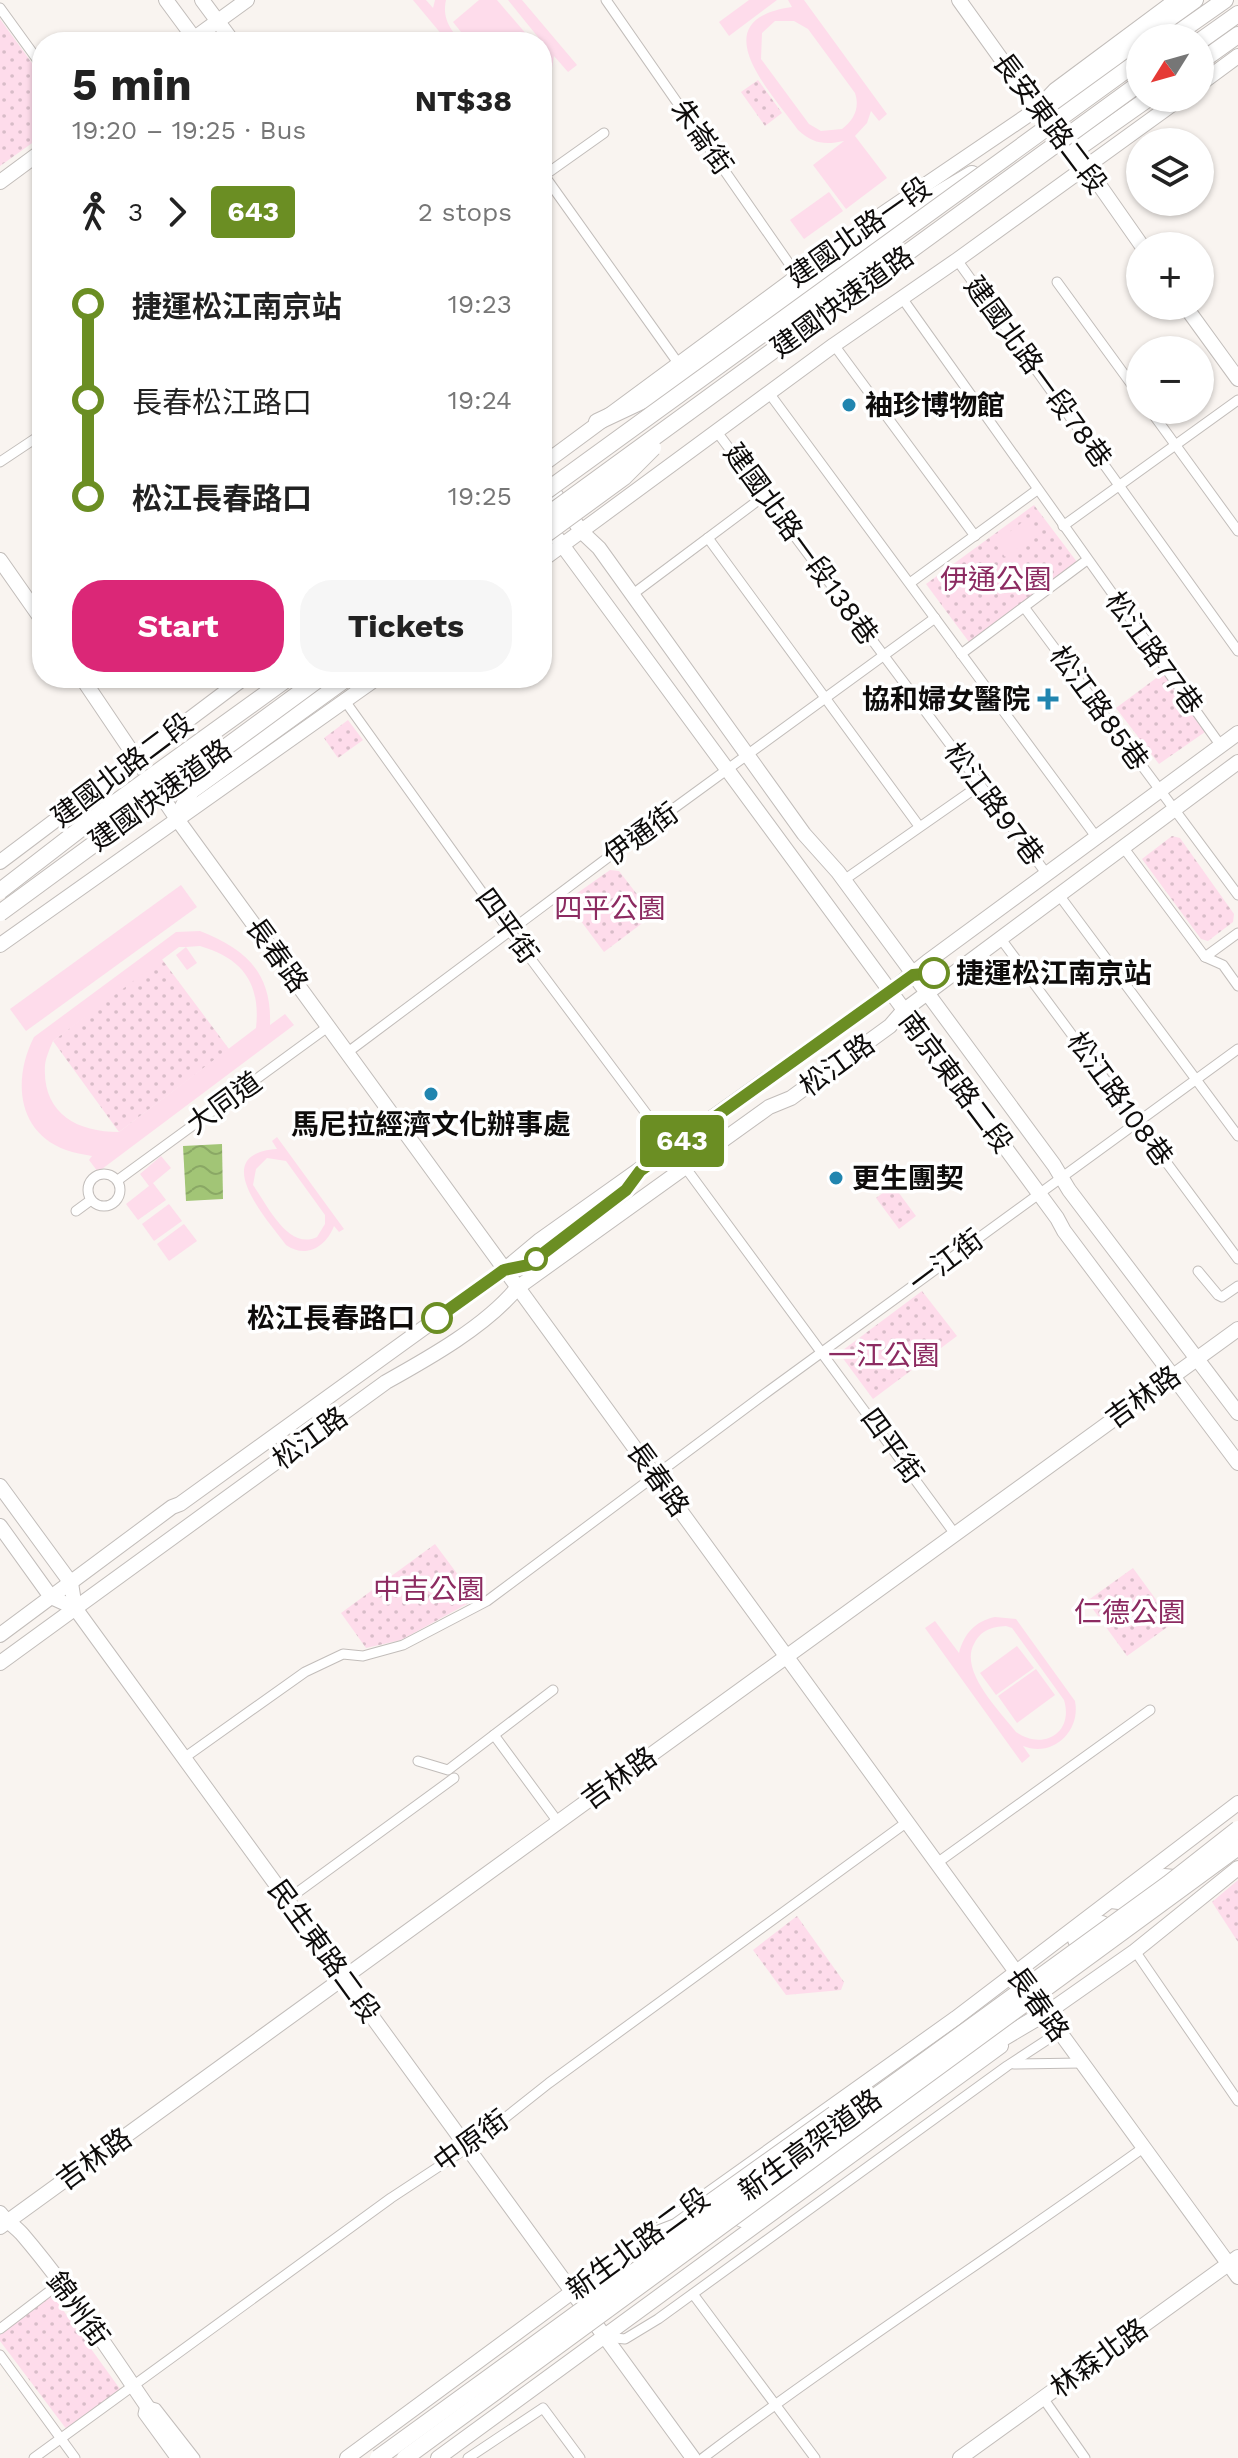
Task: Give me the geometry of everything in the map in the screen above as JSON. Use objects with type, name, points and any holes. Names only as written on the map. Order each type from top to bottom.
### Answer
[{"type":"highway","points":[[1162,24],[1195,0]]},
{"type":"highway","points":[[1191,24],[1225,0]]},
{"type":"highway","points":[[1214,31],[1238,14]]},
{"type":"highway","points":[[1214,52],[1238,35]]},
{"type":"highway","points":[[1042,106],[1060,99],[1126,50]]},
{"type":"highway","name":"建國快速道路","points":[[552,487],[1126,70]]},
{"type":"highway","name":"建國快速道路","points":[[552,511],[1126,93]]},
{"type":"highway","points":[[1074,151],[1129,112]]},
{"type":"highway","points":[[597,422],[665,390],[898,218],[1028,141]]},
{"type":"highway","points":[[552,530],[624,477],[691,412]]},
{"type":"highway","points":[[101,813],[141,774],[257,688]]},
{"type":"highway","name":"建國快速道路","points":[[0,891],[101,813],[274,688]]},
{"type":"highway","name":"建國快速道路","points":[[0,913],[306,688]]},
{"type":"highway","points":[[177,819],[191,791],[333,688]]},
{"type":"highway","name":"新生高架道路","points":[[378,2458],[1176,1881],[1238,1829]]},
{"type":"highway","name":"新生高架道路","points":[[405,2458],[1238,1847]]},
{"type":"highway","points":[[645,2239],[676,2227],[1076,1940],[1176,1881]]},
{"type":"highway","points":[[674,2261],[783,2193],[979,2052],[1045,2013]]},
{"type":"street","points":[[166,0],[187,32]]},
{"type":"street","points":[[202,0],[225,32]]},
{"type":"street","points":[[204,32],[247,0]]},
{"type":"street","name":"朱崙街","points":[[606,0],[797,275]]},
{"type":"street","name":"長安東路二段","points":[[959,0],[1042,106]]},
{"type":"street","name":"長安東路二段","points":[[969,0],[1132,232]]},
{"type":"street","name":"建國北路一段","points":[[552,457],[872,221],[1042,106],[1055,90],[1176,0]]},
{"type":"street","points":[[0,8],[32,52]]},
{"type":"street","points":[[1214,74],[1238,56]]},
{"type":"street","points":[[552,553],[834,345],[1161,112]]},
{"type":"street","points":[[552,170],[604,133]]},
{"type":"street","points":[[0,182],[32,158]]},
{"type":"street","points":[[552,188],[678,363]]},
{"type":"street","name":"建國北路一段78巷","points":[[957,260],[1238,651]]},
{"type":"street","points":[[1057,282],[1126,377]]},
{"type":"street","points":[[902,298],[1087,560],[961,654]]},
{"type":"street","points":[[1195,320],[1238,379]]},
{"type":"street","points":[[834,345],[975,536]]},
{"type":"street","points":[[769,393],[1097,838]]},
{"type":"street","points":[[1063,526],[1238,400]]},
{"type":"street","points":[[1161,424],[1238,531]]},
{"type":"street","name":"建國北路一段138巷","points":[[717,432],[884,657]]},
{"type":"street","points":[[0,462],[32,441]]},
{"type":"street","name":"南京東路二段","points":[[552,490],[582,532],[599,548],[804,834],[844,880],[1061,1178],[1238,1413]]},
{"type":"street","points":[[910,583],[1037,490]]},
{"type":"street","points":[[633,594],[764,496]]},
{"type":"street","name":"南京東路二段","points":[[552,532],[1151,1349],[1174,1375],[1238,1463]]},
{"type":"street","points":[[708,538],[919,826]]},
{"type":"street","points":[[0,560],[32,606]]},
{"type":"street","name":"松江路77巷","points":[[1087,560],[1221,746]]},
{"type":"street","name":"松江路85巷","points":[[1024,607],[1238,895]]},
{"type":"street","name":"伊通街","points":[[348,1052],[935,618]]},
{"type":"street","name":"松江路97巷","points":[[884,657],[1046,873]]},
{"type":"street","name":"長春路","points":[[89,688],[177,819],[1143,2148],[1233,2261],[1238,2277]]},
{"type":"street","name":"建國北路二段","points":[[0,862],[230,688]]},
{"type":"street","points":[[0,945],[363,688]]},
{"type":"street","name":"四平街","points":[[345,701],[510,931],[672,1148]]},
{"type":"street","name":"松江路","points":[[0,1635],[83,1571],[504,1270],[521,1254],[913,975],[1238,733]]},
{"type":"street","name":"松江路","points":[[0,1663],[386,1382],[425,1361],[459,1337],[504,1303],[517,1288],[769,1107],[791,1098],[1173,809],[1236,767]]},
{"type":"street","points":[[844,880],[980,785]]},
{"type":"street","points":[[1123,847],[1205,957],[1223,965],[1238,986]]},
{"type":"street","points":[[1059,895],[1238,1136]]},
{"type":"street","points":[[1205,957],[1238,933]]},
{"type":"street","name":"松江路108巷","points":[[1001,939],[1238,1259]]},
{"type":"street","name":"大同道","points":[[118,1180],[329,1026]]},
{"type":"street","name":"一江街","points":[[184,1758],[305,1672],[343,1654],[363,1656],[403,1645],[487,1601],[1238,1049]]},
{"type":"street","name":"四平街","points":[[685,1167],[955,1534]]},
{"type":"street","name":"大同道","points":[[100,1174],[114,1175],[118,1180],[121,1185],[119,1198],[108,1206],[94,1205],[87,1195],[89,1182],[100,1174]]},
{"type":"street","name":"大同道","points":[[76,1211],[91,1200]]},
{"type":"street","points":[[1198,1271],[1222,1297],[1238,1286]]},
{"type":"street","name":"吉林路","points":[[2,2221],[343,1978],[1238,1329]]},
{"type":"street","name":"民生東路二段","points":[[0,1486],[71,1583],[75,1608],[693,2458]]},
{"type":"street","name":"民生東路二段","points":[[0,1526],[51,1597],[75,1608]]},
{"type":"street","points":[[418,1761],[448,1770],[553,1690]]},
{"type":"street","points":[[937,1863],[1150,1710]]},
{"type":"street","points":[[494,1735],[558,1822]]},
{"type":"street","points":[[287,1900],[454,1778]]},
{"type":"street","name":"新生北路二段","points":[[347,2458],[645,2239],[956,2018],[1238,1803]]},
{"type":"street","name":"中原街","points":[[34,2458],[391,2198],[467,2148],[549,2083],[907,1822]]},
{"type":"street","name":"新生北路二段","points":[[438,2458],[603,2334],[1135,1951],[1238,1868]]},
{"type":"street","points":[[1111,1901],[1127,1903],[1164,1876],[1200,1899]]},
{"type":"street","points":[[1135,1951],[1238,2101]]},
{"type":"street","name":"新生北路二段","points":[[603,2334],[625,2339],[693,2294],[1007,2066],[1059,2032]]},
{"type":"street","points":[[1007,2066],[1020,2063],[1082,2063]]},
{"type":"street","points":[[703,2458],[774,2404],[1143,2148]]},
{"type":"street","name":"錦州街","points":[[2,2221],[20,2231],[183,2458]]},
{"type":"street","name":"林森北路","points":[[960,2458],[1233,2261]]},
{"type":"street","points":[[0,2329],[59,2284]]},
{"type":"street","points":[[693,2294],[815,2458]]},
{"type":"street","points":[[0,2355],[75,2458]]},
{"type":"street","points":[[1043,2398],[1085,2458]]},
{"type":"street","points":[[175,2458],[143,2414],[147,2408],[156,2408],[195,2458]]},
{"type":"street","points":[[468,2458],[543,2408],[580,2458]]},
{"type":"street","points":[[506,2409],[517,2425]]},
{"type":"green space","points":[[413,0],[426,0],[433,8],[435,0],[446,0],[445,12],[453,32],[440,32]]},
{"type":"green space","points":[[479,0],[497,0],[524,32],[461,32],[453,22]]},
{"type":"green space","points":[[508,0],[522,0],[549,32],[534,32]]},
{"type":"green space","points":[[749,0],[777,0],[729,36],[719,22]]},
{"type":"green space","points":[[788,0],[804,0],[887,114],[879,121],[871,111],[867,123],[855,136],[887,178],[846,209],[813,165],[844,141],[820,142],[798,130],[750,59],[746,42],[750,26],[765,14],[792,7]],"holes":[[[775,21],[794,21],[808,29],[855,93],[855,113],[842,129],[821,131],[809,124],[761,59],[762,33]]]},
{"type":"green space","points":[[0,19],[32,63],[32,143],[0,166]]},
{"type":"green space","points":[[552,35],[577,65],[568,72],[554,56],[552,68]]},
{"type":"green space","points":[[758,80],[782,113],[765,126],[741,92]]},
{"type":"green space","points":[[829,192],[843,211],[804,239],[790,220]]},
{"type":"green space","name":"伊通公園","points":[[1034,505],[1077,562],[969,642],[926,584]]},
{"type":"green space","points":[[1025,520],[1036,535],[1005,557],[995,543]]},
{"type":"green space","points":[[1163,673],[1205,732],[1159,764],[1116,708]]},
{"type":"green space","points":[[348,720],[363,740],[338,758],[324,738]]},
{"type":"green space","points":[[1172,836],[1180,838],[1234,914],[1233,922],[1208,941],[1201,939],[1142,859]]},
{"type":"green space","name":"四平公園","points":[[610,870],[619,871],[653,915],[604,952],[566,901]]},
{"type":"green space","points":[[181,885],[197,907],[26,1031],[10,1009]]},
{"type":"green space","points":[[200,931],[243,955],[261,977],[270,1025],[285,1014],[294,1025],[98,1172],[89,1160],[92,1156],[49,1142],[28,1117],[22,1086],[27,1053],[34,1037],[176,932]],"holes":[[[200,946],[227,958],[246,975],[255,998],[256,1028],[119,1132],[89,1128],[65,1116],[49,1096],[46,1082],[46,1062],[53,1041],[179,947]]]},
{"type":"green space","points":[[186,947],[197,963],[187,970],[176,955]]},
{"type":"green space","points":[[161,958],[229,1049],[119,1132],[53,1041]]},
{"type":"green space","points":[[277,1137],[344,1229],[339,1232],[334,1226],[326,1240],[314,1249],[301,1251],[286,1245],[248,1189],[244,1175],[246,1162],[257,1153],[277,1149],[272,1141]],"holes":[[[267,1158],[286,1161],[325,1215],[325,1224],[317,1237],[306,1240],[288,1232],[253,1185],[256,1169]]]},
{"type":"green space","points":[[161,1156],[171,1168],[153,1183],[166,1200],[138,1220],[126,1204],[149,1186],[140,1174]]},
{"type":"green space","points":[[893,1185],[916,1216],[899,1229],[876,1198]]},
{"type":"green space","points":[[169,1204],[182,1221],[154,1241],[142,1224]]},
{"type":"green space","points":[[184,1224],[197,1241],[169,1261],[157,1244]]},
{"type":"green space","name":"一江公園","points":[[922,1291],[957,1336],[873,1399],[839,1353]]},
{"type":"green space","name":"中吉公園","points":[[435,1544],[476,1599],[401,1640],[366,1648],[341,1613]]},
{"type":"green space","name":"仁德公園","points":[[1133,1568],[1173,1623],[1127,1656],[1087,1601]]},
{"type":"green space","points":[[995,1617],[1016,1619],[1075,1701],[1076,1712],[1069,1732],[1054,1745],[1045,1748],[1023,1746],[1030,1756],[1022,1763],[925,1628],[935,1621],[959,1653],[971,1629]],"holes":[[[996,1627],[1012,1628],[1064,1700],[1065,1722],[1054,1736],[1046,1739],[1036,1740],[1016,1732],[983,1690],[972,1666],[971,1655],[980,1635]]]},
{"type":"green space","points":[[1017,1646],[1034,1668],[996,1695],[980,1673]]},
{"type":"green space","points":[[1036,1669],[1055,1695],[1017,1723],[998,1696]]},
{"type":"green space","points":[[1238,1880],[1238,1942],[1212,1902]]},
{"type":"green space","points":[[797,1916],[844,1982],[841,1990],[786,1995],[753,1950]]},
{"type":"green space","points":[[50,2292],[120,2389],[67,2430],[0,2341],[0,2330]]},
{"type":"water","points":[[222,1144],[223,1199],[186,1201],[183,1146]]},
{"type":"bus line","name":"643","points":[[437,1318],[504,1270],[528,1265],[626,1190],[640,1171],[913,975],[934,973]]},
{"type":"place","name":"袖珍博物館","points":[[849,405]]},
{"type":"place","name":"協和婦女醫院","points":[[1048,699]]},
{"type":"place","name":"捷運松江南京站","points":[[934,973]]},
{"type":"place","name":"馬尼拉經濟文化辦事處","points":[[431,1094]]},
{"type":"place","name":"更生團契","points":[[836,1178]]},
{"type":"place","name":"松江長春路口","points":[[437,1318]]}]
